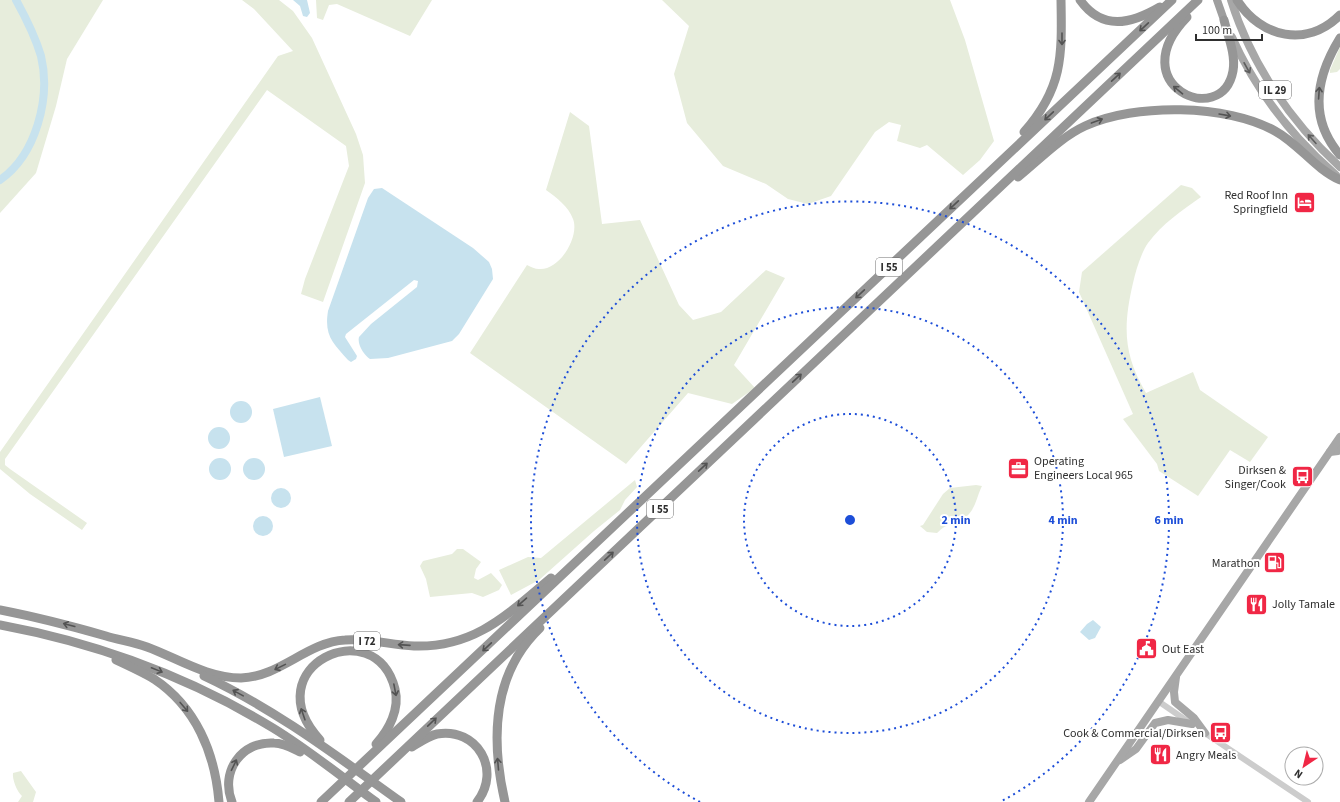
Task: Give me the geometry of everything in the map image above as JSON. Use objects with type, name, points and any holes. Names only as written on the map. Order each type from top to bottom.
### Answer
[{"type":"highway","points":[[974,187],[1031,124],[1046,101],[1055,80],[1062,57],[1061,0]]},
{"type":"highway","points":[[1080,0],[1094,14],[1118,22],[1140,18],[1169,0]]},
{"type":"highway","name":"I 55","points":[[322,800],[1172,0]]},
{"type":"highway","name":"IL 29","points":[[1217,0],[1224,20]]},
{"type":"highway","points":[[1237,0],[1252,20],[1266,28],[1284,34],[1301,34],[1317,30],[1340,15]]},
{"type":"highway","points":[[1200,1],[1171,38],[1166,56],[1166,69],[1169,80],[1175,89],[1183,94],[1199,98],[1210,97],[1222,90],[1228,82],[1234,64],[1224,20]]},
{"type":"highway","name":"I 55","points":[[349,802],[955,229],[1200,1]]},
{"type":"highway","points":[[1340,38],[1323,70],[1318,100],[1324,127],[1330,141],[1340,155]]},
{"type":"highway","points":[[955,229],[1073,133],[1101,120],[1132,113],[1191,110],[1248,120],[1274,130],[1289,140],[1331,176],[1340,179]]},
{"type":"highway","name":"I 72","points":[[0,610],[58,622],[146,646],[209,673],[234,678],[252,677],[271,672],[335,641],[356,640],[424,646],[455,641],[483,631],[501,620],[606,533]]},
{"type":"highway","points":[[505,802],[499,775],[496,731],[499,703],[505,682],[515,661],[530,639],[588,576]]},
{"type":"highway","points":[[0,625],[42,633],[94,647],[153,668],[207,692],[272,728],[321,761],[376,802]]},
{"type":"highway","points":[[106,636],[179,665],[231,689],[288,722],[401,802]]},
{"type":"highway","points":[[94,647],[154,679],[186,708],[197,724],[211,755],[216,774],[219,802]]},
{"type":"highway","points":[[338,757],[305,721],[300,707],[301,687],[307,674],[314,665],[327,656],[341,651],[362,653],[376,659],[387,670],[396,692],[396,707],[395,714],[384,735],[359,761],[350,775]]},
{"type":"highway","points":[[390,763],[423,740],[436,734],[452,734],[467,738],[480,750],[487,765],[486,787],[477,802]]},
{"type":"highway","points":[[232,802],[228,790],[230,772],[236,758],[253,745],[267,743],[283,744],[321,761]]},
{"type":"highway","points":[[353,802],[364,788]]},
{"type":"highway","points":[[386,791],[408,802]]},
{"type":"main road","name":"IL 29","points":[[1231,0],[1251,48],[1272,86],[1302,128],[1340,167]]},
{"type":"main road","name":"IL 29","points":[[1224,20],[1245,64],[1271,105],[1299,140],[1340,179]]},
{"type":"main road","points":[[1089,802],[1340,437]]},
{"type":"main road","points":[[1330,452],[1338,451],[1340,447]]},
{"type":"main road","points":[[1176,675],[1174,692],[1175,702],[1194,718],[1205,733]]},
{"type":"main road","points":[[1115,764],[1136,749],[1155,723],[1168,720],[1192,724]]},
{"type":"street","points":[[1158,701],[1308,802]]},
{"type":"green space","points":[[0,0],[103,0],[67,59],[56,106],[36,173],[0,213]]},
{"type":"green space","points":[[242,0],[279,0],[293,11],[312,38],[356,134],[363,155],[365,183],[323,302],[301,294],[305,279],[349,166],[346,146],[267,90],[5,459],[5,465],[10,469],[87,523],[82,530],[30,494],[0,469],[0,452],[278,56],[293,51],[254,9]]},
{"type":"green space","points":[[316,0],[432,0],[410,36],[337,4],[329,5],[323,20],[317,18]]},
{"type":"green space","points":[[662,0],[950,0],[965,40],[994,141],[980,160],[963,175],[927,145],[920,148],[897,141],[901,125],[889,122],[875,132],[831,196],[808,204],[788,199],[766,184],[723,166],[687,123],[674,74],[689,26]]},
{"type":"green space","points":[[1340,47],[1340,69],[1337,72],[1330,73],[1330,70]]},
{"type":"green space","points":[[570,112],[589,126],[602,224],[640,220],[679,305],[693,320],[721,312],[766,270],[785,278],[734,365],[755,388],[732,404],[688,393],[626,464],[470,353],[527,265],[539,269],[554,265],[566,252],[571,243],[574,226],[571,214],[562,203],[546,190]]},
{"type":"green space","points":[[1181,185],[1192,188],[1201,197],[1159,230],[1145,247],[1137,267],[1128,313],[1127,340],[1133,365],[1138,379],[1146,393],[1193,372],[1200,390],[1268,437],[1250,462],[1230,450],[1198,496],[1159,471],[1157,464],[1123,419],[1133,414],[1079,292],[1082,272]]},
{"type":"green space","points":[[635,480],[637,487],[625,500],[620,510],[539,580],[511,595],[499,570],[528,557],[541,558]]},
{"type":"green space","points":[[976,485],[982,486],[974,506],[967,516],[944,527],[937,533],[927,532],[920,526],[923,525],[943,494],[950,488]]},
{"type":"green space","points":[[457,549],[463,549],[481,562],[476,569],[474,578],[478,580],[491,573],[502,585],[499,590],[483,597],[472,593],[430,597],[426,579],[420,566],[423,561],[452,554]]},
{"type":"green space","points":[[21,771],[36,792],[33,802],[18,802],[22,796],[18,792],[15,785],[13,773]]},
{"type":"water","points":[[293,0],[307,0],[310,13],[307,17],[303,16],[300,6]]},
{"type":"water","points":[[382,188],[473,248],[489,262],[492,269],[493,279],[459,334],[452,341],[388,358],[370,359],[365,355],[359,343],[359,337],[371,324],[417,287],[418,281],[414,280],[346,334],[345,337],[357,356],[356,359],[351,362],[338,349],[331,338],[327,327],[328,311],[368,198],[374,189]]},
{"type":"water","points":[[320,397],[332,446],[284,457],[273,409]]},
{"type":"water","points":[[241,401],[249,404],[252,412],[249,420],[241,423],[233,420],[230,412],[233,404]]},
{"type":"water","points":[[219,427],[227,430],[230,438],[227,446],[219,449],[211,446],[208,438],[211,430]]},
{"type":"water","points":[[220,458],[228,461],[231,469],[228,477],[220,480],[212,477],[209,469],[212,461]]},
{"type":"water","points":[[254,458],[262,461],[265,469],[262,477],[254,480],[246,477],[243,469],[246,461]]},
{"type":"water","points":[[277,488],[285,488],[291,494],[291,502],[285,508],[277,508],[271,502],[271,494]]},
{"type":"water","points":[[259,516],[267,516],[273,522],[273,530],[267,536],[259,536],[253,530],[253,522]]},
{"type":"water","points":[[1093,620],[1101,627],[1095,638],[1089,640],[1080,632]]},
{"type":"waterway","points":[[0,180],[13,169],[23,156],[31,141],[38,124],[44,90],[44,72],[41,56],[30,27],[16,0]]},
{"type":"place","name":"Red Roof Inn Springfield","points":[[1304,202]]},
{"type":"place","name":"Operating Engineers Local 965","points":[[1018,468]]},
{"type":"place","name":"Dirksen & Singer/Cook","points":[[1302,477]]},
{"type":"place","name":"Marathon","points":[[1275,563]]},
{"type":"place","name":"Jolly Tamale","points":[[1256,604]]},
{"type":"place","name":"Out East","points":[[1146,649]]},
{"type":"place","name":"Cook & Commercial/Dirksen","points":[[1220,733]]},
{"type":"place","name":"Angry Meals","points":[[1160,755]]}]
